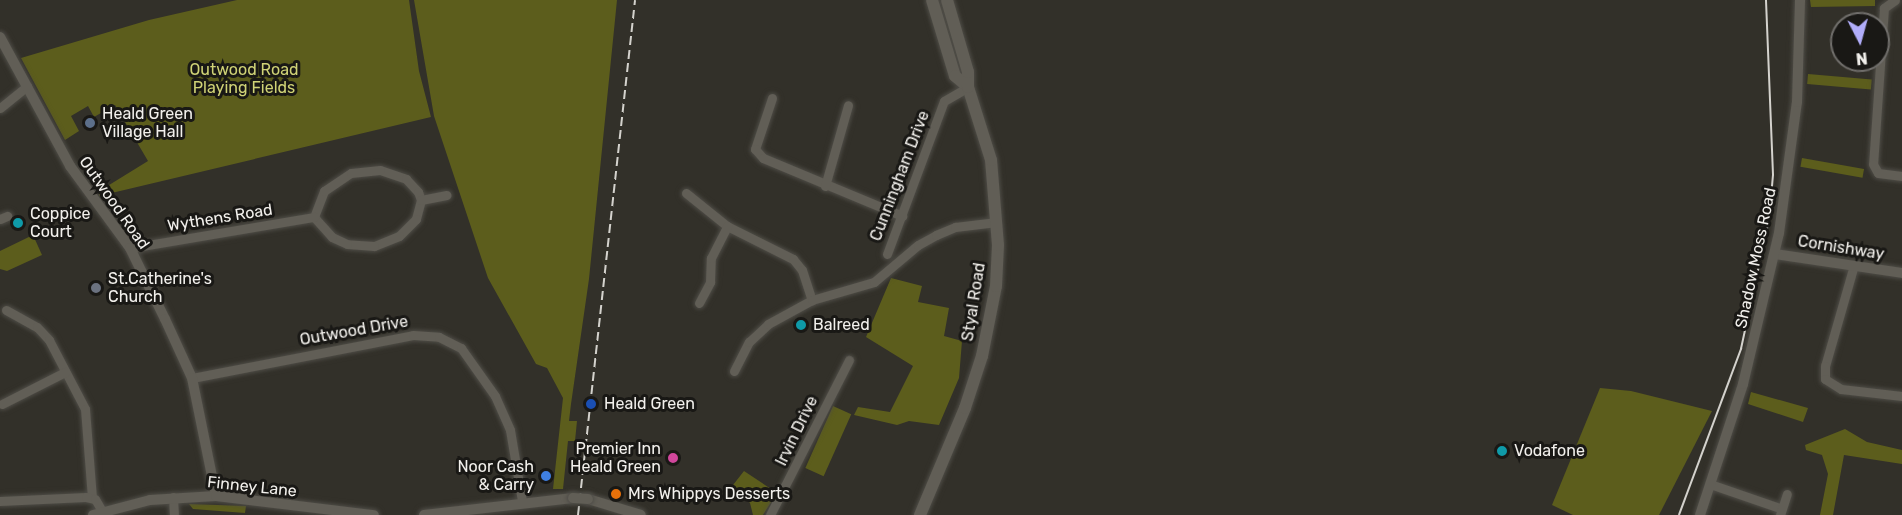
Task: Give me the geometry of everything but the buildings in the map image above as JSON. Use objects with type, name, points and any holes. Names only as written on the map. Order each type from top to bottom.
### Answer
[{"type":"main road","name":"Styal Road","points":[[932,0],[956,76],[968,87]]},
{"type":"main road","name":"Styal Road","points":[[920,515],[965,408],[982,356],[996,286],[997,222],[991,160],[968,87],[968,72],[947,0]]},
{"type":"street","name":"Shadow Moss Road","points":[[1700,515],[1743,384],[1775,254],[1795,126],[1800,0]]},
{"type":"street","points":[[1895,0],[1884,8],[1873,164],[1878,173],[1902,176]]},
{"type":"street","name":"Outwood Road","points":[[0,37],[70,166],[130,248],[192,378],[216,495]]},
{"type":"street","points":[[0,108],[27,86]]},
{"type":"street","name":"Cunningham Drive","points":[[887,254],[944,101],[968,87]]},
{"type":"street","points":[[772,98],[755,149],[763,159],[902,216]]},
{"type":"street","points":[[825,186],[848,105]]},
{"type":"street","points":[[380,170],[405,179],[421,200],[412,225],[391,241],[374,246],[339,241],[324,231],[314,217],[324,191],[351,173],[380,170]]},
{"type":"street","points":[[686,193],[727,226],[798,263],[812,300]]},
{"type":"street","points":[[421,200],[447,195]]},
{"type":"street","name":"Wythens Road","points":[[130,248],[314,217]]},
{"type":"street","points":[[734,371],[757,334],[812,300],[874,282],[918,245],[936,235],[955,228],[997,222]]},
{"type":"street","points":[[692,291],[700,299],[710,282],[711,258],[727,226]]},
{"type":"street","name":"Cornishway","points":[[1775,254],[1902,273]]},
{"type":"street","points":[[1854,265],[1825,366],[1825,379],[1841,389],[1902,396]]},
{"type":"street","points":[[6,310],[37,327],[49,340],[84,409],[92,498],[97,513]]},
{"type":"street","name":"Outwood Drive","points":[[192,378],[413,335],[439,337],[461,348],[495,396],[510,430],[522,501]]},
{"type":"street","name":"Irvin Drive","points":[[770,515],[819,426],[849,360]]},
{"type":"street","points":[[2,404],[65,372]]},
{"type":"street","points":[[1710,484],[1781,512],[1787,494]]},
{"type":"street","name":"Finney Lane","points":[[97,513],[173,497],[216,495],[374,515]]},
{"type":"street","points":[[173,497],[174,515]]},
{"type":"street","points":[[0,501],[92,498]]},
{"type":"street","points":[[424,515],[480,512],[522,501],[573,498],[588,499],[641,515]]},
{"type":"green space","name":"Outwood Road Playing Fields","points":[[237,0],[409,0],[419,71],[431,117],[99,196],[101,190],[148,161],[115,105],[94,117],[88,106],[71,116],[79,131],[65,140],[21,58],[149,20]]},
{"type":"green space","points":[[414,0],[617,0],[589,279],[569,421],[577,421],[575,441],[568,441],[563,489],[553,489],[563,398],[547,368],[536,364],[488,278],[434,116]]},
{"type":"green space","points":[[1810,0],[1875,0],[1875,6],[1811,7]]},
{"type":"green space","points":[[1808,74],[1872,80],[1871,90],[1807,84]]},
{"type":"green space","points":[[1802,158],[1864,169],[1862,178],[1800,167]]},
{"type":"green space","points":[[33,235],[42,255],[7,271],[0,269],[0,251]]},
{"type":"green space","points":[[891,278],[922,286],[918,302],[949,308],[944,336],[962,341],[959,378],[939,425],[909,421],[897,425],[854,415],[858,407],[890,412],[913,366],[866,337]]},
{"type":"green space","points":[[1600,388],[1631,391],[1712,411],[1659,515],[1573,515],[1552,505]]},
{"type":"green space","points":[[1751,392],[1808,408],[1803,422],[1748,404]]},
{"type":"green space","points":[[833,406],[851,414],[824,476],[805,468]]},
{"type":"green space","points":[[1845,429],[1867,442],[1902,450],[1902,464],[1844,455],[1833,515],[1820,515],[1828,474],[1822,455],[1806,450],[1805,445]]},
{"type":"green space","points":[[744,471],[777,493],[763,515],[753,515],[750,503],[733,485]]},
{"type":"green space","points":[[189,504],[246,506],[245,513],[193,509]]},
{"type":"tram line","points":[[1679,515],[1741,349],[1769,220],[1773,175],[1766,0]]},
{"type":"railway","points":[[578,515],[635,0]]},
{"type":"place","name":"Heald Green Village Hall","points":[[90,123]]},
{"type":"place","name":"Coppice Court","points":[[18,223]]},
{"type":"place","name":"St.Catherine's Church","points":[[96,288]]},
{"type":"place","name":"Balreed","points":[[801,325]]},
{"type":"place","name":"Heald Green","points":[[591,404]]},
{"type":"place","name":"Vodafone","points":[[1502,451]]},
{"type":"place","name":"Premier Inn Heald Green","points":[[673,458]]},
{"type":"place","name":"Noor Cash & Carry","points":[[546,476]]},
{"type":"place","name":"Mrs Whippys Desserts","points":[[616,494]]}]
